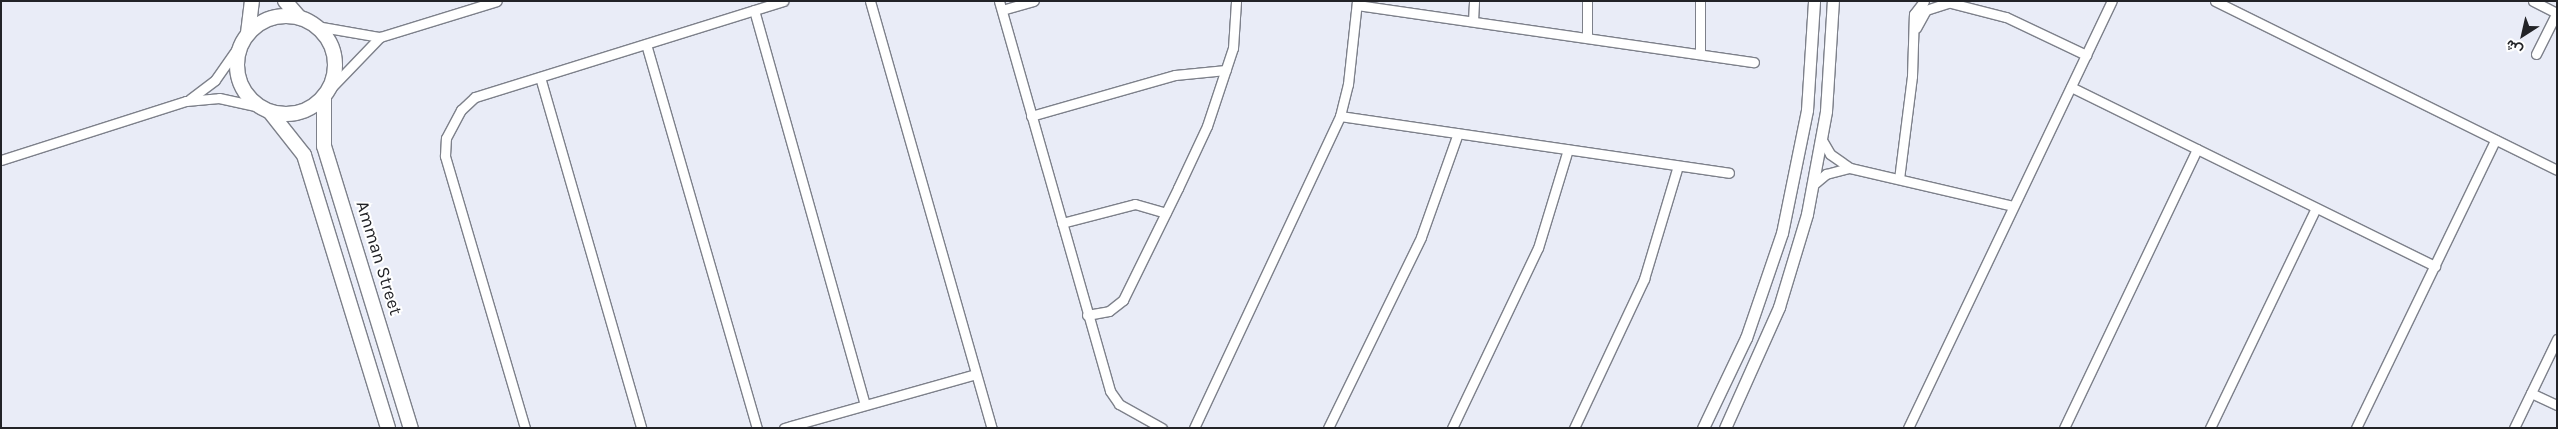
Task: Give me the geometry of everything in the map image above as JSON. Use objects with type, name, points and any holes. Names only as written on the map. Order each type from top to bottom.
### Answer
[{"type":"main road","points":[[252,1],[239,78],[304,155],[388,428]]},
{"type":"main road","points":[[265,109],[294,114],[327,93],[335,55],[316,26],[299,17],[285,1]]},
{"type":"main road","points":[[245,38],[271,18],[299,17]]},
{"type":"main road","name":"Amman Street","points":[[327,93],[324,146],[411,428]]},
{"type":"street","points":[[316,26],[380,37],[498,1]]},
{"type":"street","points":[[525,428],[444,147],[467,102],[540,77],[783,1]]},
{"type":"street","points":[[870,1],[992,428]]},
{"type":"street","points":[[1034,1],[1000,6],[1087,315],[1113,399],[1162,428]]},
{"type":"street","points":[[1087,315],[1120,305],[1207,126],[1233,48],[1236,1]]},
{"type":"street","points":[[1473,21],[1474,1]]},
{"type":"street","points":[[1587,1],[1587,38]]},
{"type":"street","points":[[1700,1],[1700,54]]},
{"type":"street","points":[[1703,428],[1750,329],[1782,233],[1807,110],[1814,1]]},
{"type":"street","points":[[1725,428],[1779,307],[1814,184],[1822,140],[1833,1]]},
{"type":"street","points":[[1899,179],[1914,36],[1914,14],[1924,1]]},
{"type":"street","points":[[2215,1],[2557,170]]},
{"type":"street","points":[[2533,1],[2557,12],[2536,54]]},
{"type":"street","points":[[1914,36],[1926,10],[1947,2],[2006,17],[2086,55]]},
{"type":"street","points":[[1908,428],[2112,2]]},
{"type":"street","points":[[1194,428],[1340,116],[1357,3],[1754,62]]},
{"type":"street","points":[[754,10],[865,404]]},
{"type":"street","points":[[327,93],[380,37]]},
{"type":"street","points":[[186,101],[215,80],[245,38]]},
{"type":"street","points":[[646,44],[757,428]]},
{"type":"street","points":[[1031,116],[1175,75],[1226,70]]},
{"type":"street","points":[[540,77],[641,428]]},
{"type":"street","points":[[2071,87],[2435,266]]},
{"type":"street","points":[[1,160],[186,101],[219,98],[265,109]]},
{"type":"street","points":[[1340,116],[1729,173]]},
{"type":"street","points":[[1328,428],[1421,237],[1458,133]]},
{"type":"street","points":[[1822,140],[1830,154],[1850,168],[2013,206]]},
{"type":"street","points":[[2356,428],[2495,140]]},
{"type":"street","points":[[1452,428],[1538,248],[1568,149]]},
{"type":"street","points":[[2064,428],[2197,149]]},
{"type":"street","points":[[1574,428],[1644,279],[1678,166]]},
{"type":"street","points":[[1814,184],[1826,174],[1850,168]]},
{"type":"street","points":[[1062,223],[1123,205],[1144,205],[1166,212]]},
{"type":"street","points":[[2210,428],[2316,208]]},
{"type":"street","points":[[2514,428],[2557,339]]},
{"type":"street","points":[[784,428],[976,374]]},
{"type":"street","points":[[2531,393],[2557,405]]}]
